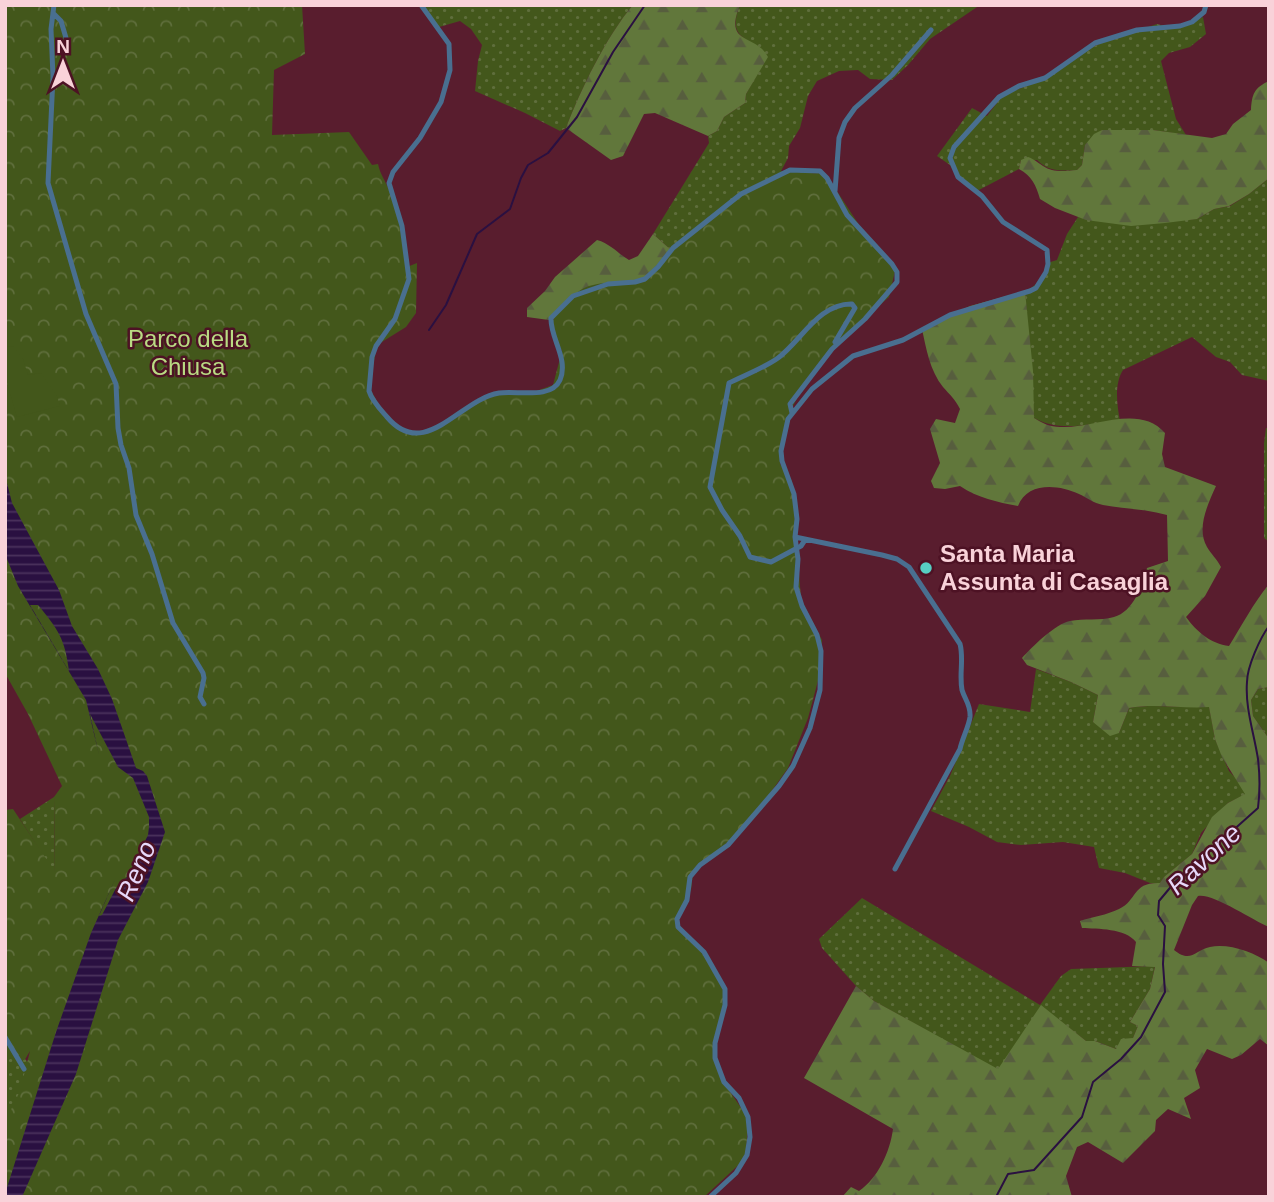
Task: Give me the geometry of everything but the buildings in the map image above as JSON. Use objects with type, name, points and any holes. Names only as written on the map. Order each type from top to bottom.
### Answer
[{"type":"street","points":[[54,5],[48,183],[86,314],[116,384],[118,428],[129,468],[136,515],[152,554],[173,623],[203,673],[200,697],[204,704]]},
{"type":"street","points":[[421,5],[443,32],[449,44],[449,76],[435,114],[393,172],[389,185],[402,226],[409,279],[396,319],[376,346],[372,357],[369,395],[392,424],[402,431],[417,434],[435,428],[489,395],[554,388],[561,379],[562,368],[550,324],[555,311],[573,296],[593,288],[645,278],[658,267],[673,247],[741,194],[790,170],[820,172],[827,178],[847,215],[897,272],[897,282],[865,319],[832,349]]},
{"type":"street","points":[[710,1197],[736,1173],[747,1155],[750,1137],[748,1117],[739,1098],[724,1082],[715,1058],[714,1045],[725,1005],[725,989],[704,952],[678,927],[677,919],[687,900],[690,877],[700,865],[728,845],[793,766],[810,728],[821,690],[821,652],[817,635],[802,606],[796,587],[794,494],[782,461],[781,450],[788,419],[812,389],[853,356],[903,340],[950,315],[1036,288],[1046,272],[1047,250],[1003,222],[982,196],[958,177],[950,158],[954,147],[999,97],[1019,86],[1045,78],[1095,43],[1137,30],[1180,26],[1192,22],[1204,12],[1206,5]]},
{"type":"street","points":[[53,13],[61,21],[66,38]]},
{"type":"street","points":[[835,194],[839,138],[845,122],[855,108],[892,75],[931,30]]},
{"type":"street","points":[[792,413],[790,404],[832,349],[855,308],[852,304],[844,303],[819,316],[779,358],[729,383],[710,477],[710,490],[740,536],[750,557],[771,562],[801,546],[806,540]]},
{"type":"street","points":[[796,525],[806,540]]},
{"type":"street","points":[[795,537],[897,559],[909,567],[960,644],[962,689],[970,704],[969,722],[960,749],[895,869]]},
{"type":"street","points":[[5,1037],[24,1069]]},
{"type":"green space","name":"Parco della Chiusa","points":[[5,5],[302,5],[305,54],[274,70],[272,135],[349,132],[372,165],[378,164],[396,209],[407,267],[417,263],[416,313],[406,327],[377,345],[369,387],[389,419],[411,433],[422,435],[490,393],[528,394],[553,385],[562,351],[550,326],[572,297],[595,284],[640,282],[694,227],[775,174],[825,173],[863,231],[895,271],[889,297],[850,331],[807,378],[790,412],[780,464],[792,481],[801,599],[822,640],[819,677],[808,718],[788,768],[748,824],[693,873],[691,890],[675,921],[707,954],[723,984],[723,1011],[713,1049],[722,1080],[748,1118],[746,1158],[704,1197],[5,1197],[5,1122],[20,1091],[30,1051],[24,1061],[5,1037],[5,810],[13,809],[55,872],[54,797],[62,786],[5,673]]},
{"type":"green space","points":[[421,5],[633,5],[604,48],[566,128],[560,131],[475,91],[482,45],[471,29],[460,21],[439,27]]},
{"type":"green space","points":[[633,5],[740,5],[736,18],[738,33],[763,50],[768,57],[746,94],[745,103],[724,117],[717,131],[708,136],[655,113],[644,114],[623,156],[611,160],[566,128],[595,64],[613,32]]},
{"type":"green space","points":[[740,5],[980,5],[930,39],[892,80],[870,79],[858,70],[839,71],[817,81],[808,96],[800,128],[789,146],[788,158],[781,171],[816,170],[697,273],[653,234],[709,143],[708,136],[717,131],[724,117],[745,103],[746,94],[767,57],[738,32],[736,17]]},
{"type":"green space","points":[[1203,17],[1206,34],[1190,47],[1169,53],[1161,61],[1176,119],[1186,135],[1153,130],[1102,130],[1085,145],[1082,165],[1077,170],[1056,170],[1037,160],[1021,160],[1019,169],[977,191],[957,177],[950,165],[937,156],[972,108],[987,116],[1003,95],[1040,81],[1086,50],[1106,41],[1157,24],[1169,27]]},
{"type":"green space","points":[[1269,81],[1269,178],[1229,206],[1214,209],[1197,219],[1131,226],[1086,220],[1040,199],[1033,181],[1019,169],[1021,160],[1028,157],[1051,170],[1077,170],[1082,165],[1085,145],[1094,134],[1102,130],[1153,130],[1212,138],[1226,134],[1233,124],[1251,110],[1255,92]]},
{"type":"green space","points":[[1269,178],[1269,381],[1242,375],[1230,362],[1216,357],[1192,337],[1123,370],[1117,388],[1120,421],[1065,426],[1044,423],[1034,418],[1025,291],[1039,280],[1047,263],[1057,260],[1067,234],[1078,217],[1112,223],[1197,219],[1214,209],[1230,206]]},
{"type":"green space","points":[[653,234],[697,273],[549,320],[527,317],[527,308],[555,277],[597,240],[629,260],[638,256]]},
{"type":"green space","points":[[1025,291],[1033,371],[1034,418],[1056,427],[1129,418],[1154,424],[1165,433],[1162,454],[1165,467],[1216,486],[1204,516],[1203,532],[1207,547],[1221,567],[1205,596],[1186,617],[1190,622],[1210,640],[1229,646],[1269,584],[1269,687],[1258,689],[1251,700],[1253,716],[1269,739],[1269,927],[1223,903],[1198,896],[1174,950],[1189,956],[1210,947],[1233,947],[1269,963],[1269,1046],[1260,1039],[1232,1059],[1207,1049],[1195,1070],[1200,1088],[1184,1098],[1191,1119],[1168,1109],[1156,1120],[1155,1131],[1123,1163],[1088,1142],[1077,1147],[1066,1176],[1072,1197],[842,1197],[851,1187],[859,1191],[872,1179],[886,1155],[893,1129],[804,1078],[856,986],[874,1001],[998,1069],[1041,1005],[1086,1041],[1095,1041],[1116,1049],[1121,1039],[1133,1038],[1138,1026],[1130,1022],[1150,989],[1155,967],[1132,966],[1136,942],[1131,937],[1111,930],[1082,928],[1080,921],[1119,909],[1144,885],[1160,883],[1192,854],[1212,817],[1228,803],[1245,794],[1222,757],[1215,739],[1209,707],[1129,708],[1119,733],[1110,736],[1093,722],[1098,695],[1027,665],[1022,658],[1044,636],[1064,623],[1114,617],[1127,610],[1140,590],[1147,568],[1168,561],[1167,515],[1103,505],[1062,488],[1036,489],[1022,498],[1018,506],[981,497],[960,486],[934,488],[931,481],[940,463],[930,429],[936,419],[955,423],[960,409],[935,374],[922,329],[970,306]]},
{"type":"green space","points":[[13,346],[23,359],[28,375],[41,373],[57,396],[60,406],[17,417],[5,376],[5,347]]},
{"type":"green space","points":[[1266,428],[1269,429],[1269,542],[1264,538]]},
{"type":"green space","points":[[1036,669],[1098,695],[1093,722],[1119,733],[1129,708],[1209,706],[1215,739],[1229,771],[1243,786],[1246,794],[1228,803],[1201,833],[1192,854],[1160,883],[1150,883],[1125,873],[1099,868],[1094,847],[1063,842],[1021,845],[997,842],[931,811],[950,776],[979,704],[1030,712]]},
{"type":"green space","points":[[1269,687],[1269,739],[1253,716],[1251,700],[1258,689]]},
{"type":"green space","points":[[54,797],[55,874],[20,819]]},
{"type":"green space","points":[[862,898],[1040,1005],[1061,976],[1071,969],[1155,966],[1150,989],[1130,1022],[1138,1026],[1133,1038],[1116,1049],[1095,1041],[1086,1041],[1041,1006],[999,1070],[983,1062],[874,1001],[856,986],[822,948],[819,939]]},
{"type":"green space","points":[[5,1037],[39,1072],[5,1193]]},
{"type":"water","name":"Reno","points":[[5,475],[12,503],[59,590],[72,626],[98,669],[112,699],[136,768],[147,776],[165,832],[148,882],[118,940],[76,1074],[22,1197],[5,1197],[5,1194],[56,1032],[91,933],[116,877],[99,916],[116,888],[128,876],[148,835],[149,817],[133,778],[118,767],[90,714],[99,755],[86,700],[18,586],[5,554]],"holes":[[[30,605],[38,605],[60,635],[69,671]]]},
{"type":"waterway","points":[[429,330],[446,305],[477,234],[510,209],[528,165],[548,153],[577,117],[613,52],[645,5]]},
{"type":"waterway","name":"Ravone","points":[[996,1197],[1008,1174],[1034,1170],[1082,1117],[1093,1082],[1121,1059],[1141,1037],[1165,992],[1165,926],[1158,915],[1159,901],[1174,883],[1258,808],[1259,765],[1249,711],[1247,682],[1255,653],[1269,626]]},
{"type":"place","name":"Santa Maria Assunta di Casaglia","points":[[926,568]]}]
